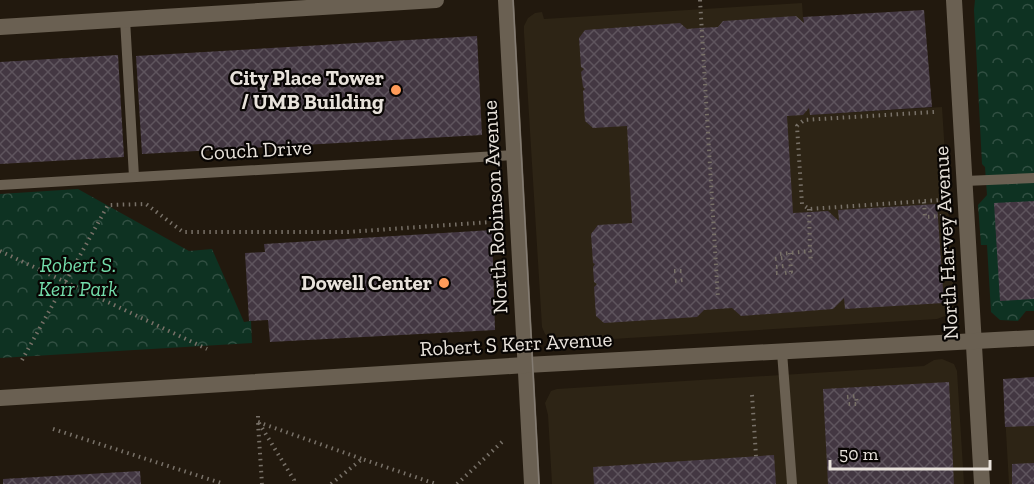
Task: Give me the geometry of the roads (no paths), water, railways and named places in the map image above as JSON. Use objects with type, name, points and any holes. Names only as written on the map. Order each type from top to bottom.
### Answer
[{"type":"street","points":[[0,27],[436,0]]},
{"type":"street","name":"North Robinson Avenue","points":[[506,0],[532,484]]},
{"type":"street","name":"North Harvey Avenue","points":[[954,0],[982,484]]},
{"type":"street","name":"Robert S Kerr Avenue","points":[[0,398],[525,365],[1034,338]]},
{"type":"lane","points":[[125,19],[135,177]]},
{"type":"lane","name":"Couch Drive","points":[[0,185],[514,155]]},
{"type":"lane","points":[[965,181],[1034,178]]},
{"type":"lane","points":[[782,352],[792,484]]},
{"type":"tram line","points":[[513,0],[539,484]]},
{"type":"place","name":"City Place Tower / UMB Building","points":[[396,90]]},
{"type":"place","name":"Dowell Center","points":[[444,283]]},
{"type":"park label","name":"Robert S. Kerr Park","points":[[78,277]]}]
